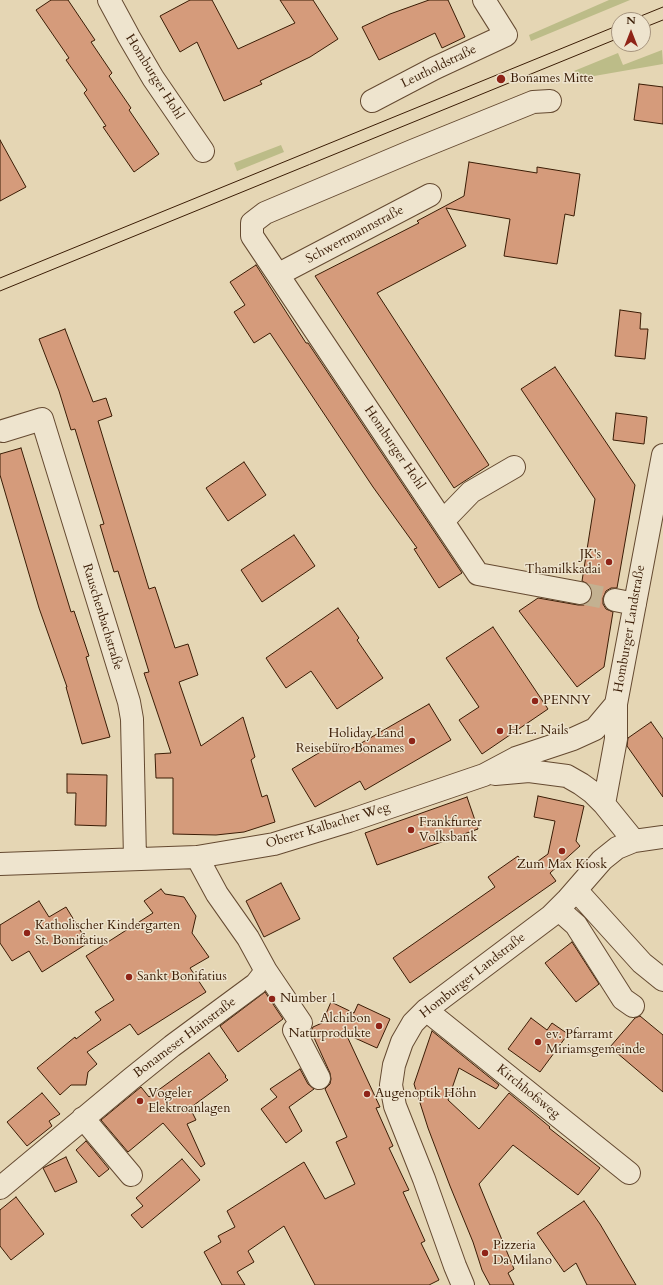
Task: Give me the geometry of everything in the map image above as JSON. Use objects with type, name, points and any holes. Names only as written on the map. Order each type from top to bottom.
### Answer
[{"type":"street","name":"Homburger Hohl","points":[[109,0],[128,37],[153,78],[203,151]]},
{"type":"street","name":"Leutholdstraße","points":[[372,101],[435,68],[506,35],[484,0]]},
{"type":"street","name":"Homburger Hohl","points":[[550,101],[532,102],[265,213],[252,223],[252,236],[279,274],[478,574],[580,593]]},
{"type":"street","name":"Schwertmannstraße","points":[[279,274],[430,195]]},
{"type":"street","name":"Rauschenbachstraße","points":[[3,431],[42,419],[132,719],[135,859]]},
{"type":"street","name":"Homburger Landstraße","points":[[604,804],[616,739],[616,704],[625,602],[663,455]]},
{"type":"street","points":[[443,521],[471,492],[514,467]]},
{"type":"street","name":"Oberer Kalbacher Weg","points":[[0,864],[197,857],[274,844],[349,821],[484,775],[516,758],[573,739],[595,729],[616,704]]},
{"type":"street","name":"Oberer Kalbacher Weg","points":[[484,775],[529,771],[567,776],[592,792],[604,804],[634,841]]},
{"type":"street","name":"Homburger Landstraße","points":[[463,1285],[424,1179],[394,1106],[391,1085],[394,1065],[402,1042],[413,1023],[426,1010],[516,943],[558,909],[602,860],[617,848],[634,841],[663,837]]},
{"type":"street","points":[[197,857],[217,894],[248,938],[266,971],[301,1023],[294,1030],[319,1078]]},
{"type":"street","points":[[576,890],[642,963],[663,980]]},
{"type":"street","points":[[558,909],[576,925],[623,998],[633,1006]]},
{"type":"street","name":"Bonameser Hainstraße","points":[[0,1188],[172,1046],[256,984],[266,971]]},
{"type":"street","name":"Kirchhofsweg","points":[[426,1010],[629,1173]]},
{"type":"street","points":[[83,1118],[131,1174]]},
{"type":"green space","points":[[609,0],[630,0],[531,41],[529,35]]},
{"type":"green space","points":[[662,50],[663,64],[577,79],[574,71],[618,53],[623,65]]},
{"type":"green space","points":[[281,145],[284,152],[237,171],[234,163]]},
{"type":"building","points":[[51,0],[68,0],[95,40],[91,42],[112,73],[109,76],[131,108],[129,110],[159,154],[134,172],[103,127],[106,126],[84,93],[87,90],[66,60],[69,58],[36,10]]},
{"type":"building","points":[[190,0],[212,0],[238,49],[295,23],[280,0],[313,0],[338,39],[310,57],[260,81],[262,84],[224,101],[197,42],[180,52],[160,16]]},
{"type":"building","points":[[429,0],[448,0],[465,37],[442,48],[435,33],[379,60],[362,27],[390,14]]},
{"type":"building","points":[[639,84],[663,87],[663,124],[634,120]]},
{"type":"building","points":[[0,140],[26,187],[0,201]]},
{"type":"building","points":[[469,162],[537,173],[537,167],[580,174],[574,216],[565,214],[557,264],[504,256],[510,219],[446,208],[466,246],[377,293],[489,465],[454,488],[315,276],[419,223],[417,221],[464,196]]},
{"type":"building","points":[[256,265],[306,343],[308,343],[462,573],[439,588],[414,549],[417,548],[373,487],[270,333],[254,343],[234,312],[245,305],[230,282]]},
{"type":"building","points":[[620,310],[641,313],[640,329],[648,329],[645,359],[615,356]]},
{"type":"building","points":[[65,329],[93,402],[106,398],[112,416],[98,421],[149,589],[155,587],[175,648],[188,644],[198,675],[179,682],[201,746],[243,717],[255,757],[251,760],[262,797],[267,795],[275,822],[244,832],[216,835],[173,834],[173,778],[156,778],[155,754],[171,753],[144,673],[149,672],[118,571],[114,572],[100,525],[104,524],[75,429],[71,430],[59,391],[39,339]]},
{"type":"building","points":[[555,367],[635,485],[617,588],[611,588],[606,591],[603,598],[603,604],[606,609],[613,612],[604,667],[577,687],[519,611],[538,598],[584,605],[589,601],[592,595],[592,589],[588,584],[582,581],[595,499],[521,389]]},
{"type":"building","points":[[616,413],[647,417],[644,444],[613,440]]},
{"type":"building","points":[[21,448],[71,612],[74,611],[89,656],[86,657],[110,737],[82,744],[67,687],[39,608],[0,475],[0,454]]},
{"type":"building","points":[[244,462],[266,495],[228,521],[206,488]]},
{"type":"building","points":[[294,535],[315,566],[262,602],[241,570]]},
{"type":"building","points":[[338,608],[359,638],[357,640],[383,678],[337,709],[311,671],[286,688],[266,658]]},
{"type":"building","points":[[493,627],[548,709],[482,754],[459,720],[479,707],[446,658]]},
{"type":"building","points":[[429,704],[451,740],[365,790],[360,781],[315,807],[292,769],[337,742],[344,753]]},
{"type":"building","points":[[651,722],[663,739],[663,797],[627,746],[628,738]]},
{"type":"building","points":[[67,774],[107,775],[106,826],[75,825],[76,793],[67,793]]},
{"type":"building","points":[[538,796],[584,806],[576,841],[580,846],[550,873],[556,881],[410,983],[393,958],[495,887],[488,877],[518,856],[527,869],[548,854],[555,821],[534,817]]},
{"type":"building","points":[[467,797],[478,829],[377,865],[365,833]]},
{"type":"building","points":[[281,883],[300,919],[264,937],[246,901]]},
{"type":"building","points":[[161,889],[165,894],[184,897],[196,916],[192,933],[209,957],[190,968],[206,992],[138,1035],[130,1024],[87,1052],[97,1064],[88,1072],[86,1085],[71,1085],[60,1095],[37,1068],[75,1037],[76,1039],[101,1020],[95,1012],[114,1000],[86,956],[153,913],[144,901]]},
{"type":"building","points":[[39,901],[49,917],[66,907],[88,943],[42,972],[29,951],[12,961],[0,943],[0,925]]},
{"type":"building","points":[[572,942],[599,984],[576,1002],[545,963]]},
{"type":"building","points":[[265,992],[283,1019],[238,1052],[220,1026]]},
{"type":"building","points":[[331,1002],[354,1013],[358,1004],[390,1019],[377,1048],[346,1034],[380,1107],[376,1108],[393,1146],[389,1148],[409,1190],[403,1192],[425,1241],[421,1243],[439,1280],[429,1285],[315,1285],[284,1226],[248,1251],[254,1262],[237,1272],[245,1285],[222,1285],[204,1252],[221,1242],[218,1236],[235,1227],[227,1211],[304,1162],[325,1199],[355,1184],[336,1142],[347,1137],[325,1089],[330,1084],[330,1073],[311,1031],[313,1027],[322,1023]]},
{"type":"building","points":[[640,1016],[663,1035],[663,1092],[610,1047],[635,1018]]},
{"type":"building","name":"ev. Pfarramt Miriamsgemeinde","points":[[531,1018],[547,1030],[552,1023],[568,1034],[540,1072],[508,1049]]},
{"type":"building","points":[[432,1031],[499,1085],[496,1089],[459,1068],[448,1100],[479,1129],[509,1093],[550,1127],[549,1128],[600,1168],[578,1195],[513,1145],[479,1184],[514,1269],[508,1273],[514,1285],[490,1285],[482,1270],[473,1242],[428,1128],[414,1084]]},
{"type":"building","points":[[209,1053],[228,1080],[190,1108],[196,1120],[187,1124],[205,1164],[201,1167],[163,1123],[128,1152],[101,1120],[141,1087],[149,1097]]},
{"type":"building","points":[[300,1069],[308,1084],[314,1089],[289,1107],[302,1131],[286,1143],[261,1109],[277,1097],[270,1089]]},
{"type":"building","points":[[42,1093],[60,1114],[49,1121],[52,1126],[27,1146],[7,1122]]},
{"type":"building","points":[[86,1141],[109,1169],[99,1177],[76,1150]]},
{"type":"building","points":[[66,1157],[77,1182],[55,1192],[43,1168]]},
{"type":"building","points":[[182,1159],[200,1180],[142,1228],[131,1215],[143,1206],[136,1198]]},
{"type":"building","points":[[16,1197],[44,1234],[11,1260],[0,1246],[0,1210]]},
{"type":"building","points":[[584,1201],[600,1224],[636,1285],[587,1285],[576,1263],[564,1272],[537,1233]]},
{"type":"tunnel","points":[[580,593],[615,600]]},
{"type":"tram line","points":[[651,12],[663,7]]},
{"type":"tram line","points":[[651,25],[663,20]]},
{"type":"tram line","points":[[0,278],[611,28]]},
{"type":"tram line","points":[[0,291],[611,41]]},
{"type":"place","name":"Bonames Mitte","points":[[501,79]]},
{"type":"place","name":"JK's Thamilkkadai","points":[[609,562]]},
{"type":"place","name":"PENNY","points":[[535,701]]},
{"type":"place","name":"H. L. Nails","points":[[500,731]]},
{"type":"place","name":"Holiday Land Reisebüro Bonames","points":[[412,741]]},
{"type":"place","name":"Frankfurter Volksbank","points":[[411,830]]},
{"type":"place","name":"Zum Max Kiosk","points":[[562,851]]},
{"type":"place","name":"Katholischer Kindergarten St. Bonifatius","points":[[27,933]]},
{"type":"place","name":"Sankt Bonifatius","points":[[129,977]]},
{"type":"place","name":"Number 1","points":[[272,999]]},
{"type":"place","name":"Alchibon Naturprodukte","points":[[379,1026]]},
{"type":"place","name":"ev. Pfarramt Miriamsgemeinde","points":[[538,1042]]},
{"type":"place","name":"Augenoptik Höhn","points":[[367,1094]]},
{"type":"place","name":"Vogeler Elektroanlagen","points":[[140,1101]]},
{"type":"place","name":"Pizzeria Da Milano","points":[[485,1253]]}]
